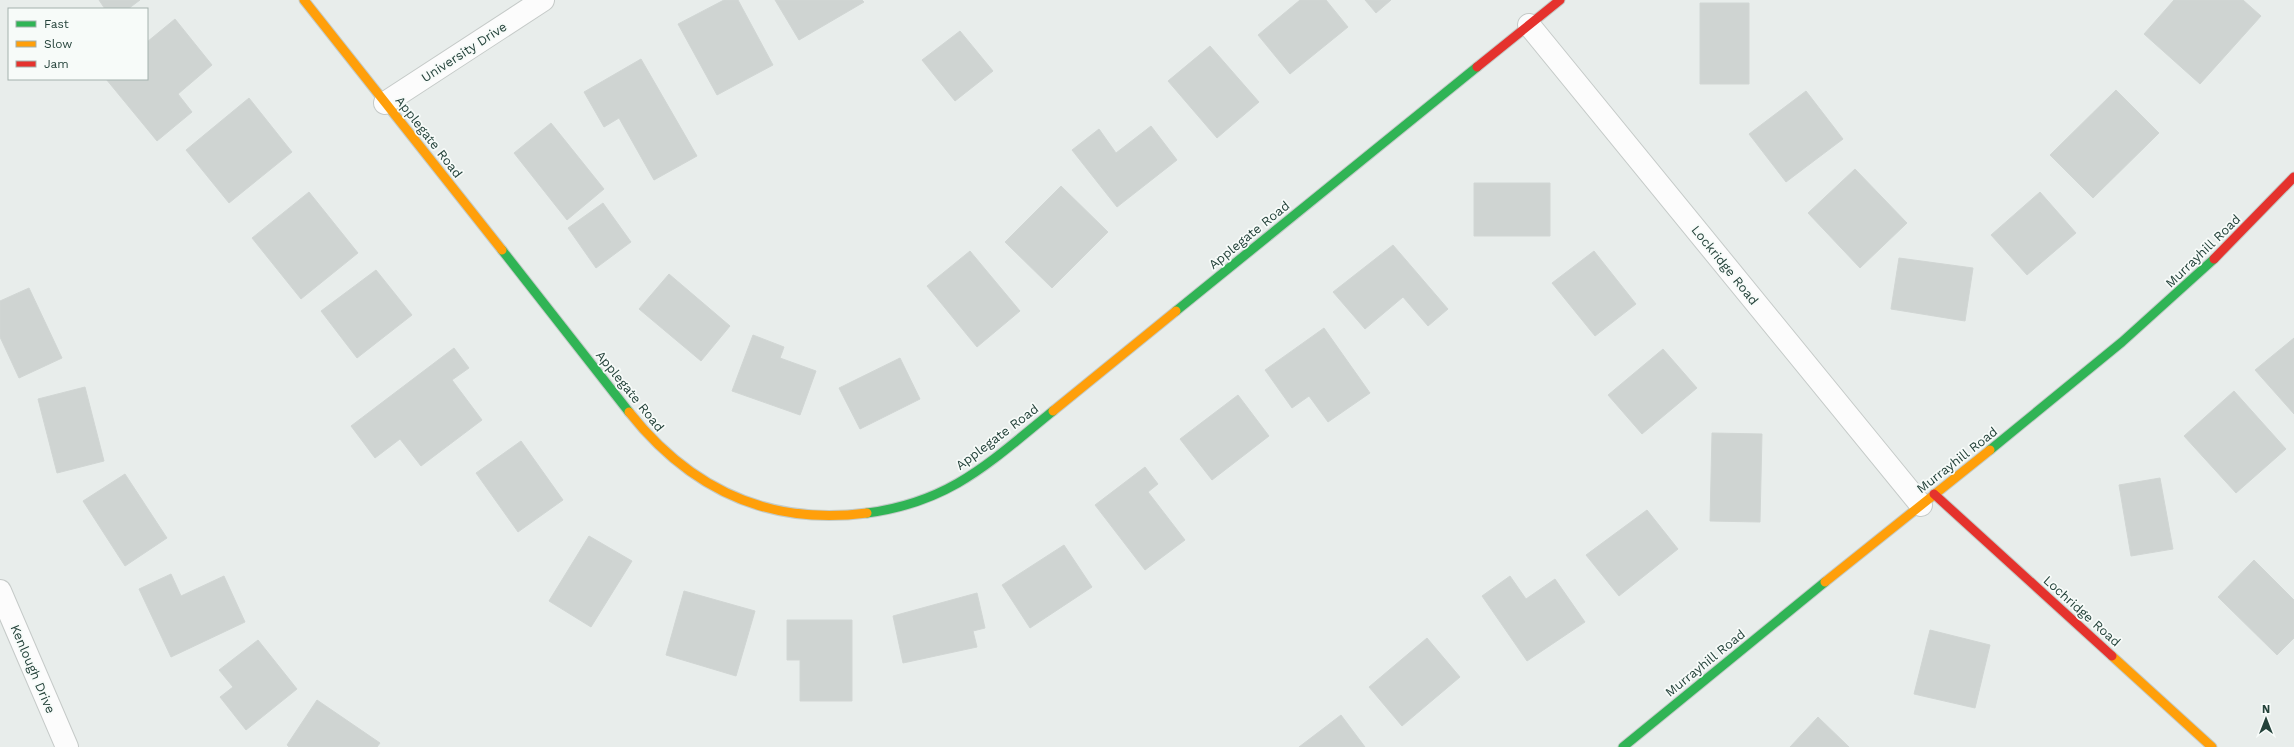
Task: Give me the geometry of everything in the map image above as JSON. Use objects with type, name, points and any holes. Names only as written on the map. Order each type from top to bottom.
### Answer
[{"type":"street","name":"Applegate Road","points":[[304,0],[647,435],[683,468],[725,493],[770,510],[818,517],[860,516],[885,511],[932,497],[976,473],[1560,0]]},
{"type":"street","name":"University Drive","points":[[385,103],[543,0]]},
{"type":"street","name":"Lockridge Road","points":[[1529,25],[1928,500]]},
{"type":"street","name":"Murrayhill Road","points":[[1623,747],[2056,397],[2168,303],[2268,206],[2294,177]]},
{"type":"street","name":"Lochridge Road","points":[[1928,500],[2212,747]]},
{"type":"street","name":"Kenlough Drive","points":[[0,591],[67,747]]},
{"type":"building","points":[[99,0],[140,0],[129,8],[104,8]]},
{"type":"building","points":[[724,0],[738,0],[773,65],[717,95],[678,24]]},
{"type":"building","points":[[775,0],[862,0],[864,2],[799,40]]},
{"type":"building","points":[[1300,0],[1326,0],[1348,27],[1290,74],[1258,35]]},
{"type":"building","points":[[1365,0],[1391,0],[1376,13]]},
{"type":"building","points":[[2174,0],[2243,0],[2261,16],[2200,84],[2144,34]]},
{"type":"building","points":[[1700,3],[1749,3],[1749,84],[1700,84]]},
{"type":"building","points":[[175,19],[212,65],[178,94],[192,112],[157,141],[107,80],[148,80],[148,41]]},
{"type":"building","points":[[960,31],[993,71],[955,101],[922,60]]},
{"type":"building","points":[[1210,46],[1259,102],[1217,138],[1168,81]]},
{"type":"building","points":[[641,59],[697,156],[654,180],[619,118],[604,127],[584,92]]},
{"type":"building","points":[[2116,90],[2159,133],[2093,198],[2050,155]]},
{"type":"building","points":[[1806,91],[1843,139],[1786,182],[1749,134]]},
{"type":"building","points":[[249,98],[292,152],[229,203],[186,150]]},
{"type":"building","points":[[551,123],[604,189],[567,220],[514,153]]},
{"type":"building","points":[[1151,126],[1177,160],[1117,207],[1072,150],[1099,129],[1116,153]]},
{"type":"building","points":[[1855,169],[1907,223],[1860,268],[1808,213]]},
{"type":"building","points":[[1474,183],[1550,183],[1550,236],[1474,236]]},
{"type":"building","points":[[1061,186],[1108,232],[1052,288],[1005,242]]},
{"type":"building","points":[[309,192],[358,253],[301,299],[252,238]]},
{"type":"building","points":[[2040,192],[2076,233],[2027,275],[1991,235]]},
{"type":"building","points":[[603,203],[631,242],[596,268],[568,228]]},
{"type":"building","points":[[1393,245],[1448,309],[1428,326],[1403,297],[1365,329],[1333,292]]},
{"type":"building","points":[[970,251],[1020,311],[977,347],[927,286]]},
{"type":"building","points":[[1594,251],[1636,304],[1595,336],[1552,283]]},
{"type":"building","points":[[1899,258],[1973,268],[1965,321],[1891,309]]},
{"type":"building","points":[[376,270],[412,315],[357,358],[321,311]]},
{"type":"building","points":[[669,274],[730,326],[701,361],[639,309]]},
{"type":"building","points":[[29,288],[62,358],[19,378],[0,337],[0,301]]},
{"type":"building","points":[[1324,328],[1370,393],[1328,422],[1309,396],[1292,408],[1265,370]]},
{"type":"building","points":[[753,335],[784,347],[780,358],[816,371],[800,415],[732,391]]},
{"type":"building","points":[[2294,338],[2294,414],[2255,370]]},
{"type":"building","points":[[454,348],[469,368],[452,380],[482,420],[421,466],[400,439],[375,458],[351,426]]},
{"type":"building","points":[[1663,349],[1697,388],[1642,434],[1608,395]]},
{"type":"building","points":[[900,358],[920,399],[860,429],[839,388]]},
{"type":"building","points":[[85,387],[104,461],[57,473],[38,399]]},
{"type":"building","points":[[2234,391],[2286,449],[2236,493],[2184,436]]},
{"type":"building","points":[[1238,395],[1269,436],[1212,480],[1180,439]]},
{"type":"building","points":[[1712,433],[1762,434],[1760,522],[1710,521]]},
{"type":"building","points":[[521,441],[563,500],[518,532],[476,473]]},
{"type":"building","points":[[1145,467],[1158,484],[1148,492],[1185,540],[1145,570],[1095,505]]},
{"type":"building","points":[[125,474],[167,538],[125,566],[83,501]]},
{"type":"building","points":[[2160,478],[2173,549],[2131,556],[2119,485]]},
{"type":"building","points":[[1647,510],[1678,549],[1619,596],[1586,555]]},
{"type":"building","points":[[589,536],[632,561],[591,627],[549,601]]},
{"type":"building","points":[[1064,545],[1092,587],[1030,628],[1002,585]]},
{"type":"building","points":[[2254,560],[2294,600],[2294,638],[2277,655],[2218,597]]},
{"type":"building","points":[[171,574],[181,596],[224,576],[245,622],[171,657],[139,589]]},
{"type":"building","points":[[1510,576],[1526,599],[1555,579],[1585,622],[1527,661],[1482,596]]},
{"type":"building","points":[[684,591],[755,611],[736,676],[666,655]]},
{"type":"building","points":[[977,593],[985,628],[973,631],[977,647],[903,663],[893,616]]},
{"type":"building","points":[[787,620],[852,620],[852,701],[800,701],[800,660],[787,660]]},
{"type":"building","points":[[1930,630],[1990,645],[1975,708],[1914,694]]},
{"type":"building","points":[[1427,638],[1460,677],[1402,726],[1369,687]]},
{"type":"building","points":[[258,640],[297,689],[246,730],[220,697],[233,687],[219,670]]},
{"type":"building","points":[[317,700],[380,743],[377,747],[289,747],[287,745]]},
{"type":"building","points":[[1341,715],[1365,747],[1299,747]]},
{"type":"building","points":[[1818,717],[1849,747],[1790,747]]},
{"type":"traffic: fast","points":[[1176,311],[1477,67]]},
{"type":"traffic: fast","points":[[502,250],[629,412]]},
{"type":"traffic: fast","points":[[1990,450],[2122,342],[2214,259]]},
{"type":"traffic: fast","points":[[867,513],[897,508],[923,500],[968,477],[989,463],[1053,411]]},
{"type":"traffic: fast","points":[[1623,747],[1825,582]]},
{"type":"traffic: slow","points":[[304,0],[502,250]]},
{"type":"traffic: slow","points":[[1053,411],[1176,311]]},
{"type":"traffic: slow","points":[[629,412],[653,439],[678,462],[705,481],[734,496],[764,507],[797,514],[831,516],[867,513]]},
{"type":"traffic: slow","points":[[1825,582],[1990,450]]},
{"type":"traffic: slow","points":[[2112,656],[2212,747]]},
{"type":"traffic: jam","points":[[1477,67],[1560,0]]},
{"type":"traffic: jam","points":[[2214,259],[2294,177]]},
{"type":"traffic: jam","points":[[1934,494],[2112,656]]}]
